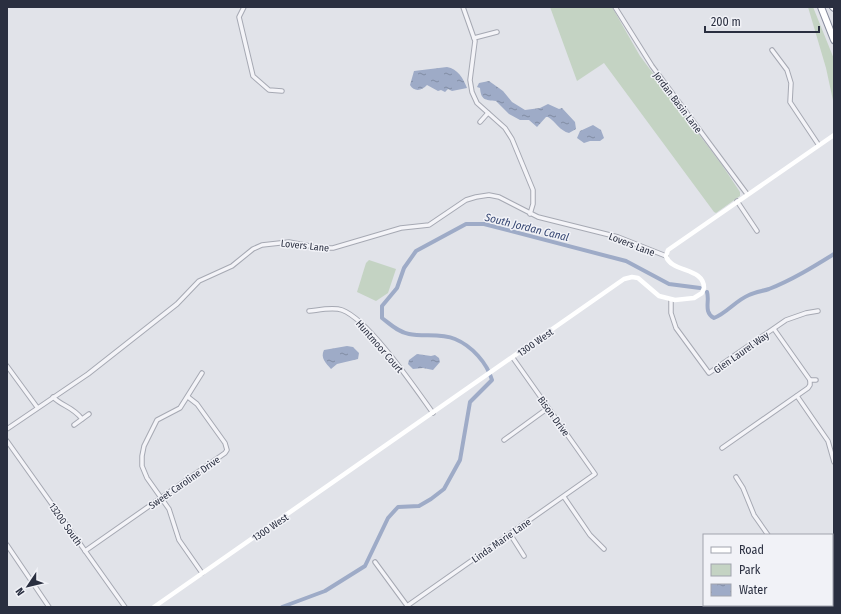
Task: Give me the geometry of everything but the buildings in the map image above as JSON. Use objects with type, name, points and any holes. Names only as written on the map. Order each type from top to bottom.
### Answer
[{"type":"highway","points":[[821,7],[834,40]]},
{"type":"street","points":[[244,7],[239,17],[253,76],[269,90],[282,91]]},
{"type":"street","points":[[463,7],[474,38],[470,88],[475,100],[505,128],[514,142],[533,190],[533,204],[530,214]]},
{"type":"street","name":"Jordan Basin Lane","points":[[615,7],[652,66],[747,194]]},
{"type":"street","points":[[474,38],[497,32]]},
{"type":"street","points":[[772,50],[787,70],[791,83],[790,102],[818,144]]},
{"type":"street","points":[[480,122],[488,113]]},
{"type":"street","points":[[666,256],[669,249],[818,144],[834,135]]},
{"type":"street","name":"Lovers Lane","points":[[7,429],[88,374],[177,304],[199,281],[232,266],[259,246],[283,242],[320,248],[333,248],[401,228],[429,225],[466,200],[485,195],[500,197],[530,214],[618,237],[666,256]]},
{"type":"street","points":[[737,201],[757,231]]},
{"type":"street","name":"1300 West","points":[[154,607],[627,278],[638,278],[655,294],[671,300],[694,298],[702,293],[704,286],[699,277],[670,263],[666,256]]},
{"type":"street","name":"Glen Laurel Way","points":[[671,300],[671,313],[676,328],[709,373],[786,320],[818,311]]},
{"type":"street","name":"Huntmoor Court","points":[[309,311],[339,309],[356,319],[384,349],[433,413]]},
{"type":"street","points":[[722,448],[797,396],[810,385],[810,380],[774,329]]},
{"type":"street","name":"Bison Drive","points":[[513,358],[596,474]]},
{"type":"street","points":[[7,366],[37,408]]},
{"type":"street","points":[[202,373],[188,397],[177,410],[162,416],[157,420],[142,452],[144,472],[172,516],[179,540],[202,573]]},
{"type":"street","points":[[810,380],[816,380]]},
{"type":"street","points":[[797,396],[828,441],[834,462]]},
{"type":"street","points":[[53,397],[61,404],[72,409],[82,420]]},
{"type":"street","name":"Sweet Caroline Drive","points":[[85,551],[222,455],[226,450],[225,443],[197,404],[188,397]]},
{"type":"street","points":[[504,440],[548,408]]},
{"type":"street","points":[[74,425],[90,414]]},
{"type":"street","name":"13200 South","points":[[7,441],[125,607]]},
{"type":"street","name":"Linda Marie Lane","points":[[407,607],[596,474]]},
{"type":"street","points":[[736,477],[743,488],[754,515],[767,534]]},
{"type":"street","points":[[564,496],[590,535],[604,549]]},
{"type":"street","points":[[510,534],[524,556]]},
{"type":"street","points":[[7,545],[49,607]]},
{"type":"street","points":[[375,562],[407,607]]},
{"type":"green space","points":[[550,7],[612,7],[640,56],[722,165],[740,192],[740,196],[716,213],[714,212],[604,63],[577,81]]},
{"type":"green space","points":[[808,7],[813,7],[834,59],[834,105],[826,68]]},
{"type":"green space","points":[[369,260],[396,269],[388,293],[376,301],[357,292],[366,263]]},
{"type":"water","points":[[447,67],[460,74],[467,88],[452,91],[448,89],[445,92],[441,90],[438,91],[427,85],[416,90],[410,85],[414,71]]},
{"type":"water","points":[[489,81],[503,91],[512,102],[525,110],[540,108],[548,104],[559,109],[562,108],[575,122],[576,129],[569,133],[566,132],[548,117],[546,117],[537,127],[529,120],[520,120],[509,114],[496,101],[486,100],[481,95],[480,88],[477,87],[479,83]]},
{"type":"water","points":[[593,125],[601,130],[604,138],[600,141],[590,141],[584,143],[577,138],[580,131]]},
{"type":"water","points":[[347,346],[353,347],[359,353],[358,359],[337,364],[331,369],[323,358],[324,350]]},
{"type":"water","points":[[417,354],[431,356],[435,355],[439,358],[440,362],[433,370],[423,368],[413,369],[408,364],[409,360]]},
{"type":"waterway","name":"South Jordan Canal","points":[[282,607],[325,591],[365,566],[388,518],[398,507],[419,506],[444,489],[460,460],[470,402],[492,380],[483,361],[461,342],[450,337],[414,335],[401,332],[382,318],[382,306],[397,288],[404,268],[416,251],[466,224],[484,224],[626,261],[669,284],[700,288]]},
{"type":"waterway","name":"South Jordan Canal","points":[[707,292],[708,310],[714,318],[719,316],[739,300],[786,282],[834,254]]}]
